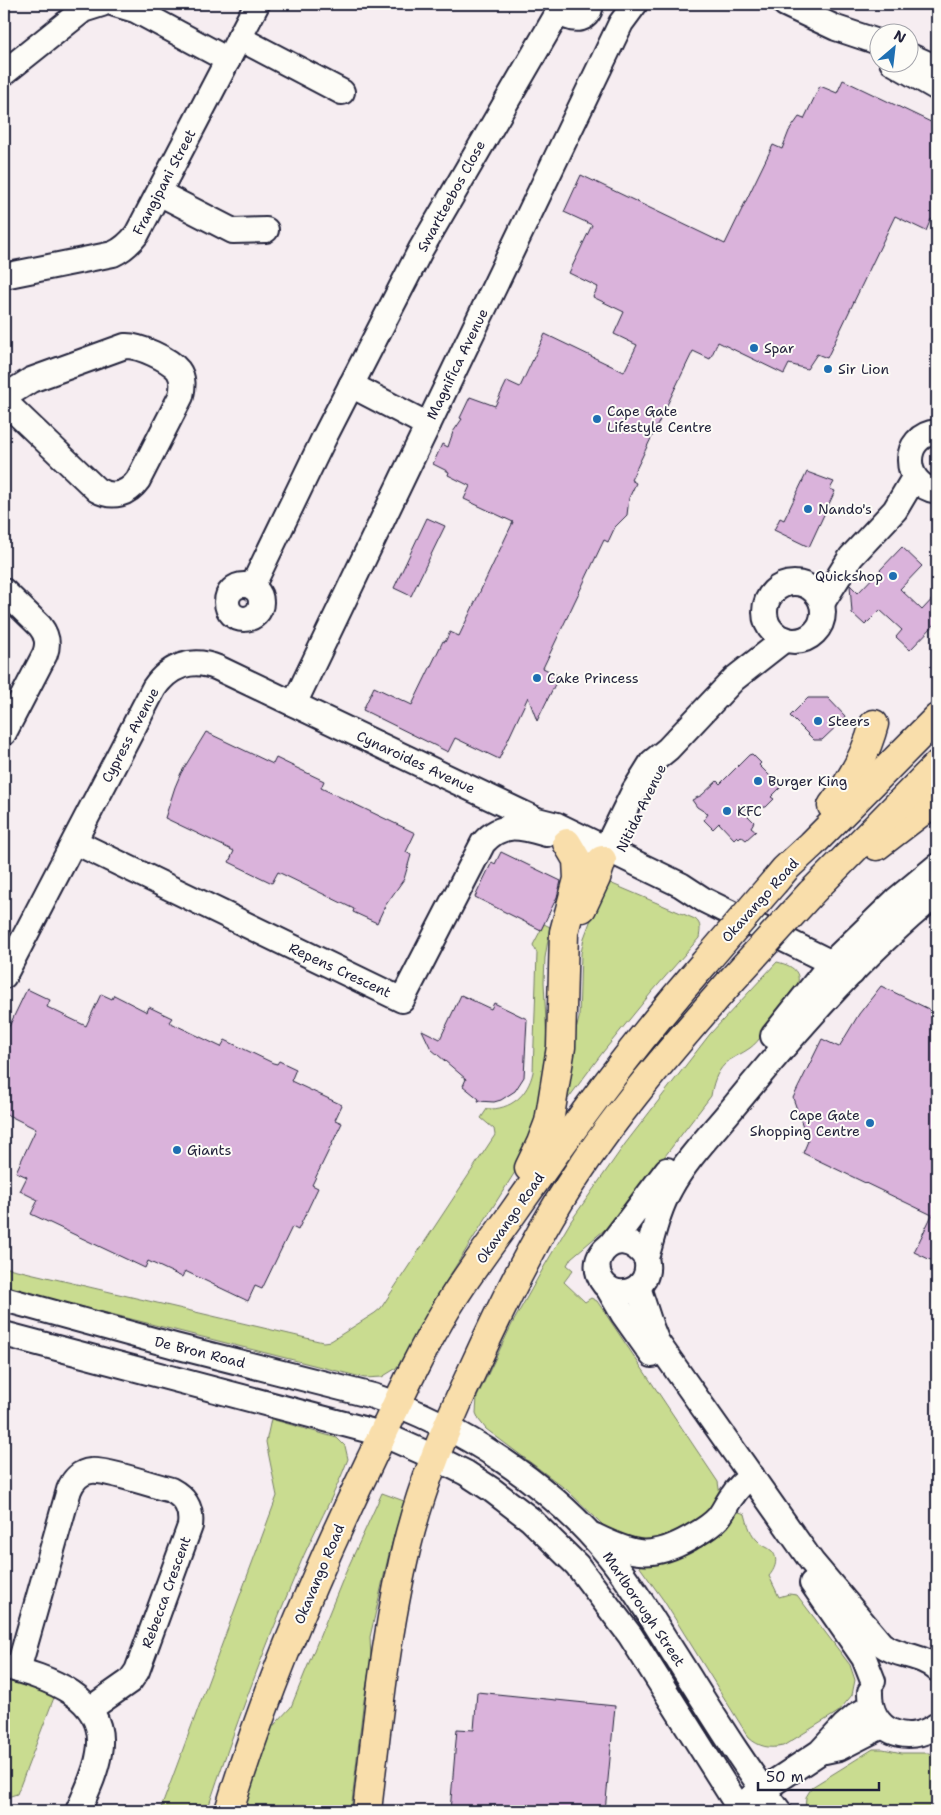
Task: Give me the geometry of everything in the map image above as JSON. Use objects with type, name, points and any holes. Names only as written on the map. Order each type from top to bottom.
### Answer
[{"type":"main road","name":"Okavango Road","points":[[229,1811],[264,1708],[302,1612],[382,1434],[447,1307],[598,1093],[657,1017],[780,875],[937,718]]},
{"type":"main road","points":[[780,875],[850,780],[867,748],[874,724]]},
{"type":"main road","points":[[367,1811],[384,1668],[407,1546],[418,1503],[447,1426],[509,1290],[561,1200],[601,1139],[654,1069],[730,981],[811,893],[937,766]]},
{"type":"main road","points":[[834,870],[862,858],[937,800]]},
{"type":"main road","points":[[447,1307],[532,1161],[545,1132],[553,1101],[561,1047],[564,932],[578,879],[577,860],[554,831]]},
{"type":"main road","points":[[564,966],[570,936],[609,857]]},
{"type":"street","points":[[4,73],[83,10],[102,4]]},
{"type":"street","points":[[115,4],[135,10],[228,60]]},
{"type":"street","name":"Frangipani Street","points":[[4,276],[103,257],[123,250],[138,234],[258,4]]},
{"type":"street","name":"Swartteebos Close","points":[[252,587],[351,385],[426,241],[558,7],[567,18],[578,19],[588,13],[591,4]]},
{"type":"street","name":"Magnifica Avenue","points":[[294,704],[623,14],[635,4]]},
{"type":"street","points":[[785,4],[836,28],[868,39]]},
{"type":"street","points":[[836,28],[868,49]]},
{"type":"street","points":[[239,38],[342,92]]},
{"type":"street","points":[[918,59],[937,68]]},
{"type":"street","points":[[909,72],[937,88]]},
{"type":"street","points":[[158,193],[234,231],[266,230]]},
{"type":"street","points":[[125,346],[138,347],[173,365],[178,370],[183,383],[181,396],[138,480],[128,491],[115,495],[97,490],[4,399],[31,380],[125,346]]},
{"type":"street","points":[[351,385],[428,425]]},
{"type":"street","points":[[822,603],[852,557],[895,510],[926,486],[911,470],[911,453],[923,437],[937,432]]},
{"type":"street","points":[[804,584],[852,557]]},
{"type":"street","points":[[788,583],[804,584],[815,592],[822,603],[822,619],[816,630],[805,638],[792,641],[777,632],[765,616],[765,606],[771,594],[781,585],[788,583]]},
{"type":"street","points":[[4,591],[40,626],[44,631],[48,644],[45,654],[4,733]]},
{"type":"street","name":"Nitida Avenue","points":[[554,831],[604,823],[613,816],[634,791],[652,762],[668,749],[777,632]]},
{"type":"street","name":"Cypress Avenue","points":[[4,976],[154,688],[166,673],[174,668],[192,663],[209,664],[294,704]]},
{"type":"street","name":"Cynaroides Avenue","points":[[294,704],[609,857],[674,894],[704,900],[842,967]]},
{"type":"street","name":"Nitida Avenue","points":[[609,857],[664,766],[668,749]]},
{"type":"street","name":"Nitida Avenue","points":[[609,857],[634,791]]},
{"type":"street","name":"Repens Crescent","points":[[75,842],[402,1000],[483,843],[494,832],[502,828],[554,831]]},
{"type":"street","points":[[929,1664],[890,1650],[881,1644],[812,1562],[747,1480],[623,1314],[608,1288],[601,1280],[598,1260],[683,1148],[842,967],[896,900],[937,866]]},
{"type":"street","points":[[646,1258],[664,1200],[678,1176],[782,1049],[827,998],[842,967],[884,941],[937,894]]},
{"type":"street","points":[[608,1288],[623,1292],[638,1287],[644,1281],[648,1265],[640,1249],[631,1243],[611,1244]]},
{"type":"street","points":[[638,1287],[650,1327],[658,1342],[864,1658],[873,1681]]},
{"type":"street","name":"De Bron Road","points":[[4,1299],[175,1346],[373,1396],[397,1404],[447,1426]]},
{"type":"street","points":[[4,1334],[382,1434]]},
{"type":"street","name":"Marlborough Street","points":[[447,1426],[520,1474],[558,1504],[609,1556],[629,1583],[763,1790],[779,1811]]},
{"type":"street","name":"Marlborough Street","points":[[382,1434],[466,1473],[492,1490],[530,1519],[577,1565],[630,1635],[739,1809]]},
{"type":"street","name":"Rebecca Crescent","points":[[11,1668],[68,1490],[72,1483],[84,1473],[98,1470],[171,1490],[178,1494],[188,1506],[190,1526],[136,1671],[130,1682],[90,1709]]},
{"type":"street","points":[[589,1534],[623,1549],[640,1553],[657,1552],[671,1548],[706,1528],[718,1517],[747,1480]]},
{"type":"street","points":[[929,1664],[907,1657],[893,1661],[881,1669],[873,1681],[870,1694],[877,1716],[895,1733],[906,1736],[917,1735],[928,1732],[937,1725]]},
{"type":"street","points":[[11,1668],[69,1690],[90,1709],[98,1727],[100,1746],[97,1764],[78,1811]]},
{"type":"street","points":[[739,1809],[763,1790],[820,1752],[839,1748],[877,1716]]},
{"type":"green space","points":[[610,883],[695,919],[700,925],[699,938],[603,1052],[561,1108],[569,1060],[579,1018],[581,953],[584,938]]},
{"type":"green space","points":[[544,924],[550,927],[545,958],[544,982],[548,1063],[543,1095],[528,1147],[515,1172],[445,1283],[395,1369],[382,1377],[365,1378],[4,1287],[4,1267],[323,1342],[331,1341],[375,1313],[381,1308],[495,1135],[494,1129],[481,1118],[487,1109],[496,1109],[511,1104],[523,1094],[531,1080],[533,1072],[537,953],[533,945]]},
{"type":"green space","points":[[777,962],[789,966],[796,972],[798,979],[793,994],[757,1042],[722,1067],[715,1079],[711,1096],[616,1220],[571,1258],[567,1265],[573,1270],[564,1282],[585,1302],[591,1298],[597,1301],[718,1482],[720,1495],[715,1507],[696,1523],[662,1540],[634,1541],[614,1533],[604,1526],[567,1490],[486,1429],[476,1413],[477,1397],[512,1324],[571,1221],[625,1144],[710,1034]]},
{"type":"green space","points":[[271,1419],[337,1438],[345,1446],[348,1459],[304,1555],[273,1629],[207,1811],[160,1811],[277,1496],[266,1442]]},
{"type":"green space","points":[[382,1493],[404,1501],[388,1558],[370,1637],[371,1660],[363,1706],[351,1811],[240,1811],[264,1736],[291,1707],[345,1574]]},
{"type":"green space","points":[[739,1512],[745,1514],[753,1536],[774,1554],[775,1564],[769,1576],[779,1597],[789,1594],[797,1595],[850,1665],[855,1680],[852,1695],[838,1712],[783,1746],[778,1747],[761,1745],[749,1738],[664,1601],[637,1563],[730,1520]]},
{"type":"green space","points":[[4,1676],[55,1695],[17,1794],[4,1798]]},
{"type":"green space","points":[[873,1749],[902,1753],[929,1753],[937,1759],[937,1811],[805,1811],[806,1797],[812,1787]]},
{"type":"building","name":"Cape Gate Lifestyle Centre","points":[[843,80],[937,125],[937,222],[931,219],[926,231],[895,216],[827,358],[817,354],[807,369],[789,364],[784,374],[718,342],[710,359],[693,351],[631,480],[636,483],[629,498],[627,515],[615,527],[608,542],[604,540],[543,668],[559,676],[537,721],[528,697],[499,759],[455,738],[448,752],[363,710],[374,687],[412,705],[443,641],[445,642],[450,632],[459,636],[513,522],[464,499],[470,486],[448,475],[449,472],[433,464],[442,444],[448,447],[453,432],[462,419],[460,418],[470,397],[495,406],[507,381],[520,387],[545,334],[624,372],[637,345],[614,334],[624,312],[593,297],[598,287],[569,273],[592,225],[564,212],[581,175],[725,244],[773,145],[782,149],[789,131],[799,117],[804,119],[820,86],[837,93]]},
{"type":"building","name":"Nando's","points":[[807,472],[834,482],[830,489],[835,491],[809,547],[774,530],[780,518],[784,520]]},
{"type":"building","points":[[427,518],[445,526],[411,596],[394,588]]},
{"type":"building","points":[[902,547],[922,566],[900,589],[922,610],[937,594],[937,622],[910,650],[896,637],[902,630],[880,610],[865,625],[852,613],[850,585],[858,593]]},
{"type":"building","name":"Steers","points":[[808,698],[828,698],[845,716],[822,740],[814,740],[790,716]]},
{"type":"building","points":[[206,732],[273,764],[276,758],[324,781],[321,788],[415,833],[406,852],[411,855],[404,879],[385,906],[377,923],[353,912],[354,909],[278,872],[272,883],[229,862],[234,851],[165,818],[181,773]]},
{"type":"building","points":[[752,754],[761,763],[759,765],[781,787],[771,797],[774,799],[766,807],[741,809],[754,822],[751,827],[756,831],[746,840],[741,836],[739,838],[737,836],[734,839],[719,823],[713,829],[704,820],[708,814],[697,807],[692,800],[702,795],[717,781],[720,784]]},
{"type":"building","points":[[501,852],[561,881],[557,897],[541,930],[475,897],[492,862],[495,864]]},
{"type":"building","name":"Cape Gate Shopping Centre","points":[[881,986],[937,1013],[937,1263],[914,1252],[932,1215],[803,1153],[808,1141],[793,1098],[822,1039],[839,1047],[859,1014]]},
{"type":"building","name":"Giants","points":[[27,989],[50,1000],[47,1007],[86,1026],[101,994],[112,999],[114,995],[147,1012],[149,1007],[172,1018],[169,1022],[221,1047],[225,1040],[273,1063],[277,1064],[279,1061],[296,1069],[291,1081],[342,1105],[335,1120],[342,1123],[312,1185],[318,1188],[298,1230],[292,1227],[262,1289],[255,1286],[248,1301],[185,1271],[182,1277],[148,1261],[145,1268],[31,1214],[38,1200],[20,1191],[27,1177],[16,1172],[36,1129],[4,1113],[4,1037]]},
{"type":"building","points":[[461,995],[491,1009],[494,1003],[527,1019],[524,1077],[515,1091],[501,1100],[494,1102],[478,1101],[479,1099],[463,1086],[466,1079],[431,1049],[422,1030],[440,1039]]},
{"type":"building","points":[[477,1692],[615,1706],[605,1811],[450,1811],[457,1729],[474,1730]]},
{"type":"place","name":"Spar","points":[[754,348]]},
{"type":"place","name":"Sir Lion","points":[[828,369]]},
{"type":"place","name":"Cape Gate Lifestyle Centre","points":[[597,419]]},
{"type":"place","name":"Nando's","points":[[808,509]]},
{"type":"place","name":"Quickshop","points":[[893,576]]},
{"type":"place","name":"Cake Princess","points":[[537,678]]},
{"type":"place","name":"Steers","points":[[818,721]]},
{"type":"place","name":"Burger King","points":[[758,781]]},
{"type":"place","name":"KFC","points":[[727,811]]},
{"type":"place","name":"Cape Gate Shopping Centre","points":[[870,1123]]},
{"type":"place","name":"Giants","points":[[177,1150]]}]
